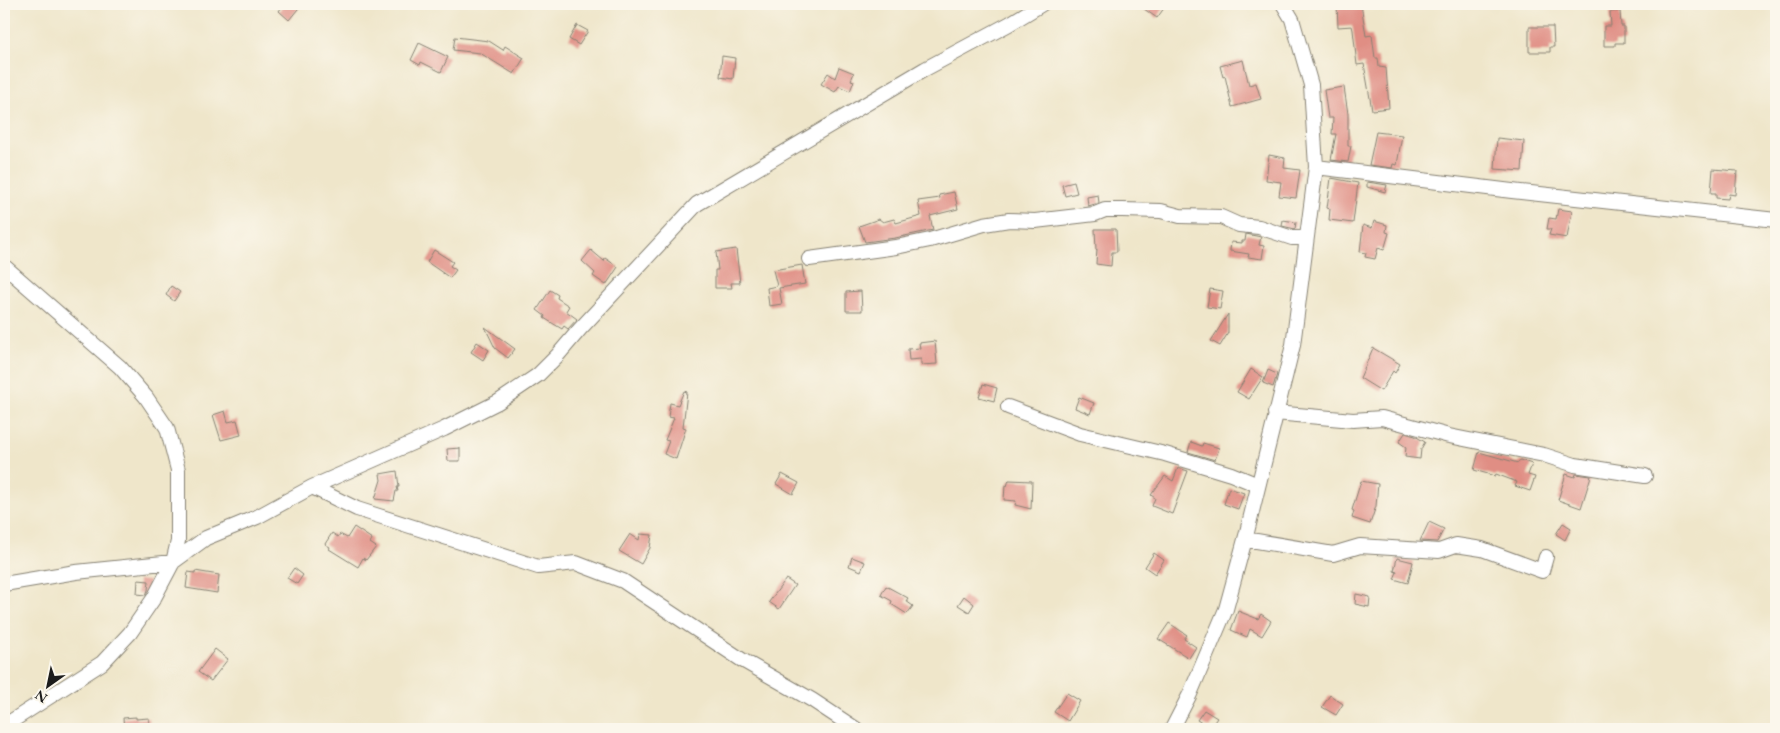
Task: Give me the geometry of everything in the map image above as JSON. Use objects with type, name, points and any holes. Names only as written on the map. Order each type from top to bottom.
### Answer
[{"type":"street","points":[[4,584],[76,572],[173,562],[206,538],[257,517],[312,487],[435,433],[498,402],[538,375],[697,204],[925,69],[1042,4]]},
{"type":"street","points":[[1172,729],[1190,694],[1226,609],[1293,344],[1316,167],[1311,85],[1292,20],[1283,4]]},
{"type":"street","points":[[1316,167],[1776,220]]},
{"type":"street","points":[[810,259],[865,252],[930,240],[984,224],[1009,220],[1036,221],[1095,214],[1105,210],[1161,211],[1180,216],[1221,217],[1239,225],[1259,227],[1292,238],[1306,238]]},
{"type":"street","points":[[4,266],[89,342],[120,367],[146,397],[166,428],[178,470],[178,541],[173,562],[154,598],[130,632],[102,663],[4,726]]},
{"type":"street","points":[[1008,407],[1080,434],[1165,454],[1231,474],[1258,485]]},
{"type":"street","points":[[1275,413],[1353,420],[1382,418],[1449,436],[1544,455],[1575,465],[1645,476]]},
{"type":"street","points":[[312,487],[357,509],[538,567],[576,563],[623,581],[742,660],[812,700],[856,729]]},
{"type":"street","points":[[1245,539],[1333,554],[1360,546],[1439,551],[1456,546],[1482,549],[1542,571],[1546,557]]},
{"type":"building","points":[[284,4],[302,4],[289,20],[279,11]]},
{"type":"building","points":[[1137,4],[1167,4],[1157,18]]},
{"type":"building","points":[[1337,4],[1361,4],[1366,36],[1372,35],[1375,58],[1378,58],[1379,67],[1386,68],[1389,108],[1372,110],[1364,64],[1357,65],[1352,26],[1338,27]]},
{"type":"building","points":[[1620,11],[1621,26],[1624,26],[1624,43],[1615,43],[1615,46],[1604,46],[1604,26],[1611,26],[1610,12]]},
{"type":"building","points":[[577,25],[588,31],[579,45],[569,39]]},
{"type":"building","points":[[1529,27],[1553,27],[1554,47],[1550,47],[1550,52],[1529,52]]},
{"type":"building","points":[[455,37],[489,41],[503,50],[505,46],[524,58],[514,74],[480,53],[453,50]]},
{"type":"building","points":[[419,43],[448,57],[441,72],[421,62],[420,65],[411,60]]},
{"type":"building","points":[[722,56],[735,58],[733,79],[720,77]]},
{"type":"building","points":[[1243,60],[1249,85],[1256,83],[1261,99],[1232,107],[1225,76],[1223,77],[1220,66]]},
{"type":"building","points":[[839,67],[854,73],[851,80],[854,81],[850,91],[839,86],[835,92],[821,84],[828,73],[835,78]]},
{"type":"building","points":[[1344,87],[1348,114],[1348,146],[1351,146],[1348,162],[1331,160],[1336,134],[1332,134],[1333,118],[1328,118],[1324,90]]},
{"type":"building","points":[[1376,132],[1402,135],[1397,165],[1393,164],[1392,168],[1369,165]]},
{"type":"building","points":[[1497,138],[1524,141],[1522,171],[1495,169]]},
{"type":"building","points":[[1269,155],[1285,158],[1284,168],[1300,170],[1296,198],[1279,196],[1281,182],[1266,180]]},
{"type":"building","points":[[1713,169],[1737,171],[1735,195],[1729,194],[1728,199],[1716,198],[1716,193],[1711,193]]},
{"type":"building","points":[[1331,178],[1358,183],[1353,223],[1329,220],[1330,209],[1327,208]]},
{"type":"building","points":[[1074,182],[1077,193],[1065,196],[1062,185]]},
{"type":"building","points":[[1367,182],[1387,185],[1385,192],[1367,187]]},
{"type":"building","points":[[954,192],[958,209],[930,216],[933,230],[865,242],[859,226],[879,219],[883,222],[894,219],[896,223],[921,216],[918,201],[940,198],[939,195]]},
{"type":"building","points":[[1098,195],[1099,203],[1088,206],[1087,197]]},
{"type":"building","points":[[1558,209],[1572,211],[1567,238],[1549,235],[1551,229],[1547,229],[1549,218],[1556,219]]},
{"type":"building","points":[[1283,220],[1296,222],[1295,229],[1282,226]]},
{"type":"building","points":[[1374,221],[1387,225],[1386,232],[1389,233],[1384,250],[1378,248],[1375,259],[1365,257],[1366,253],[1360,252],[1363,225],[1372,228]]},
{"type":"building","points":[[1095,229],[1116,229],[1117,252],[1112,252],[1111,266],[1096,264]]},
{"type":"building","points":[[1246,234],[1261,237],[1259,245],[1264,246],[1262,259],[1248,257],[1249,254],[1230,251],[1231,242],[1242,243],[1242,241],[1245,241]]},
{"type":"building","points":[[736,249],[740,283],[731,283],[732,288],[715,288],[715,270],[718,270],[716,252]]},
{"type":"building","points":[[434,250],[453,262],[450,266],[456,270],[450,278],[427,262]]},
{"type":"building","points":[[591,250],[604,261],[605,258],[618,267],[606,285],[593,276],[595,273],[582,261]]},
{"type":"building","points":[[802,265],[805,284],[779,288],[782,304],[769,306],[767,288],[777,286],[773,270]]},
{"type":"building","points":[[171,286],[180,292],[174,301],[166,295]]},
{"type":"building","points":[[1210,289],[1223,291],[1220,309],[1207,307]]},
{"type":"building","points":[[550,290],[558,295],[557,298],[569,306],[566,311],[577,319],[568,329],[564,326],[562,329],[544,318],[545,316],[537,310]]},
{"type":"building","points":[[861,291],[862,311],[846,311],[846,292]]},
{"type":"building","points":[[1228,314],[1228,333],[1220,346],[1211,341]]},
{"type":"building","points":[[485,327],[515,349],[508,358],[495,348]]},
{"type":"building","points":[[935,341],[937,364],[921,365],[921,359],[909,360],[908,349],[920,348],[919,343]]},
{"type":"building","points":[[477,342],[489,350],[483,360],[471,352]]},
{"type":"building","points":[[1373,348],[1400,364],[1395,373],[1393,371],[1381,391],[1360,378]]},
{"type":"building","points":[[1251,369],[1263,377],[1249,399],[1237,392]]},
{"type":"building","points":[[1268,370],[1277,374],[1273,387],[1263,383]]},
{"type":"building","points":[[983,384],[997,388],[994,401],[979,397]]},
{"type":"building","points":[[684,391],[687,392],[683,427],[686,428],[676,459],[664,454],[669,441],[665,440],[674,418],[668,417],[670,403],[678,405]]},
{"type":"building","points":[[1079,397],[1094,403],[1090,414],[1075,408]]},
{"type":"building","points":[[225,411],[228,422],[237,420],[241,435],[221,440],[213,415]]},
{"type":"building","points":[[1405,433],[1425,442],[1421,449],[1420,459],[1405,457],[1406,447],[1399,442]]},
{"type":"building","points":[[1191,442],[1202,446],[1203,443],[1219,448],[1215,460],[1188,452]]},
{"type":"building","points":[[460,448],[460,461],[448,461],[447,449]]},
{"type":"building","points":[[1479,452],[1518,463],[1520,460],[1532,464],[1528,475],[1535,477],[1530,491],[1515,486],[1517,482],[1496,474],[1495,476],[1474,470]]},
{"type":"building","points":[[1178,468],[1188,471],[1172,514],[1152,506],[1155,498],[1151,495],[1165,476],[1173,481]]},
{"type":"building","points":[[397,471],[399,487],[397,487],[398,491],[396,491],[394,501],[375,499],[381,480],[380,474]]},
{"type":"building","points":[[782,474],[799,483],[793,494],[776,484]]},
{"type":"building","points":[[1566,474],[1575,477],[1576,474],[1591,476],[1581,508],[1558,500]]},
{"type":"building","points":[[1009,480],[1032,481],[1031,509],[1015,505],[1016,501],[1004,500],[1005,485],[1007,486]]},
{"type":"building","points":[[1361,481],[1378,484],[1376,506],[1370,524],[1352,518],[1354,511],[1352,510]]},
{"type":"building","points":[[1229,488],[1244,493],[1238,509],[1224,504]]},
{"type":"building","points":[[1429,522],[1444,529],[1437,542],[1420,541]]},
{"type":"building","points":[[1563,523],[1571,528],[1565,540],[1556,534]]},
{"type":"building","points":[[354,527],[372,539],[370,543],[376,547],[366,560],[363,558],[358,567],[329,549],[330,547],[325,544],[332,533],[338,537],[340,534],[347,538]]},
{"type":"building","points":[[630,534],[639,540],[640,534],[652,535],[650,548],[641,564],[619,551]]},
{"type":"building","points":[[1154,553],[1164,560],[1155,574],[1145,567]]},
{"type":"building","points":[[852,557],[865,562],[861,571],[849,566]]},
{"type":"building","points":[[1397,558],[1413,562],[1408,583],[1394,579],[1397,572],[1394,571]]},
{"type":"building","points":[[294,568],[303,575],[297,584],[287,578]]},
{"type":"building","points":[[195,571],[219,575],[217,593],[186,588],[188,572],[195,573]]},
{"type":"building","points":[[786,579],[795,585],[779,609],[769,602]]},
{"type":"building","points":[[138,580],[149,581],[146,595],[137,594]]},
{"type":"building","points":[[886,586],[908,598],[906,601],[913,606],[907,614],[891,604],[892,601],[881,595]]},
{"type":"building","points":[[1356,594],[1370,597],[1369,607],[1355,604]]},
{"type":"building","points":[[964,596],[974,604],[969,612],[958,605]]},
{"type":"building","points":[[1238,611],[1258,619],[1261,614],[1271,621],[1262,636],[1250,629],[1247,637],[1231,630]]},
{"type":"building","points":[[1169,623],[1187,635],[1184,639],[1196,647],[1189,658],[1158,639]]},
{"type":"building","points":[[215,649],[228,659],[211,681],[198,672]]},
{"type":"building","points":[[1067,693],[1080,701],[1068,721],[1054,712]]},
{"type":"building","points":[[1330,695],[1343,704],[1336,715],[1322,707]]},
{"type":"building","points":[[1204,710],[1217,718],[1210,728],[1197,720]]},
{"type":"building","points":[[136,717],[136,719],[149,718],[150,729],[124,729],[123,718]]}]
